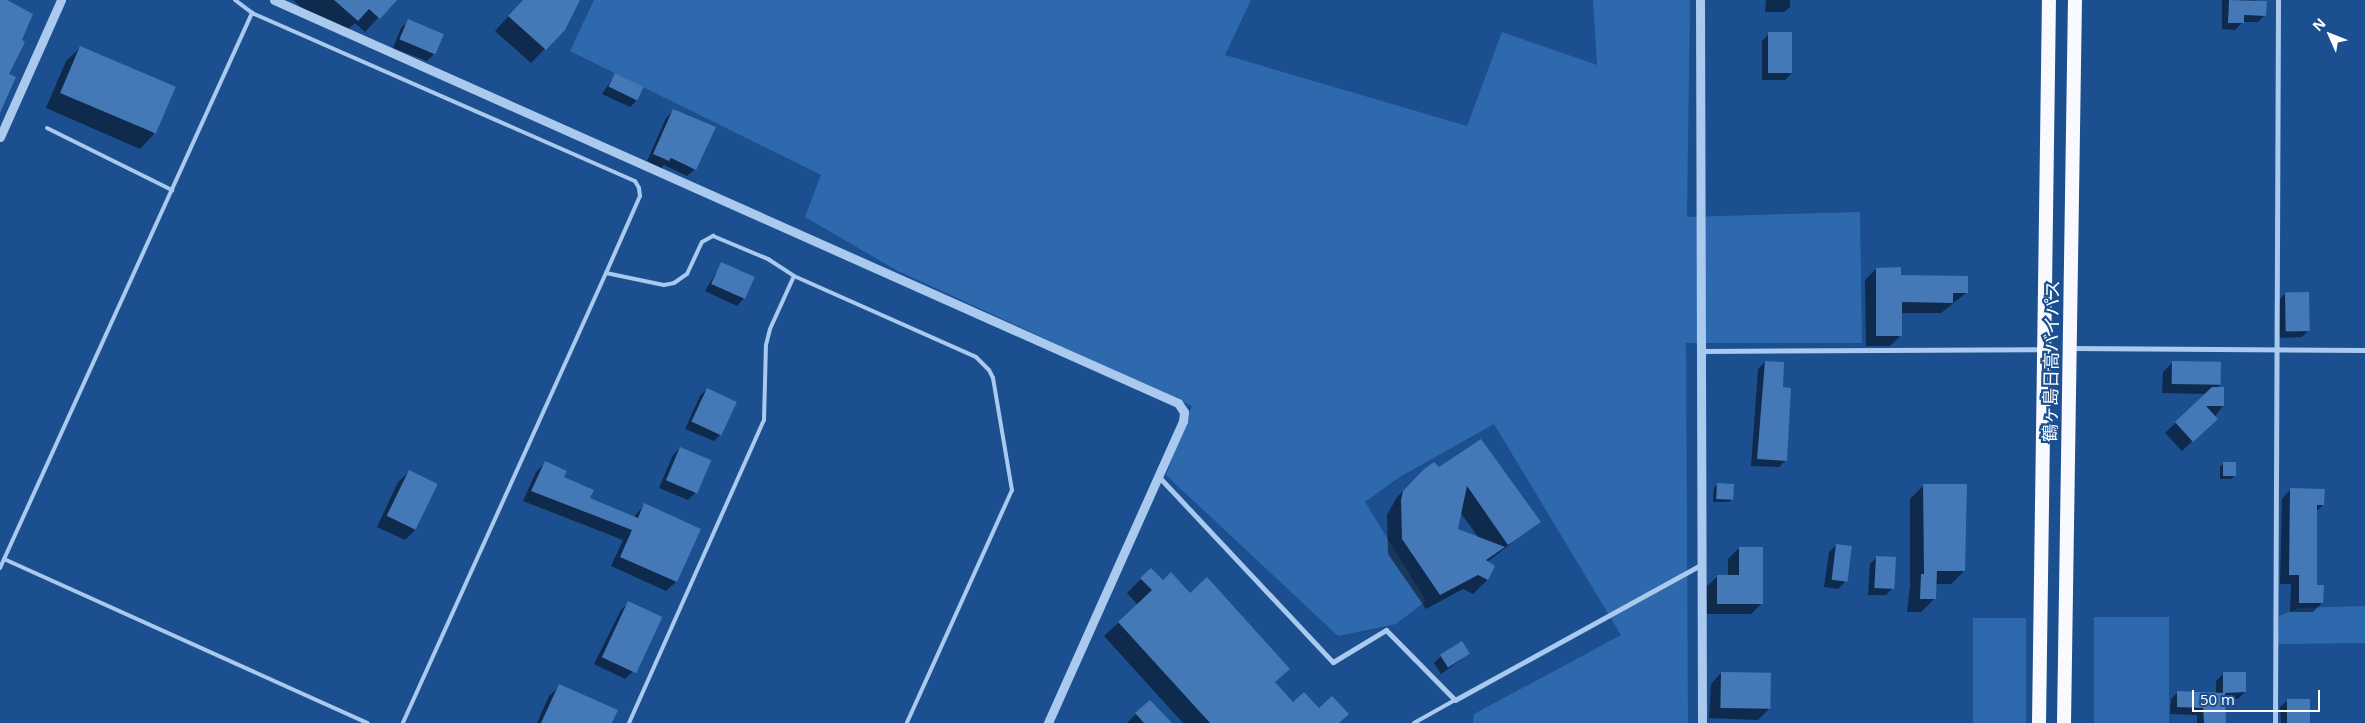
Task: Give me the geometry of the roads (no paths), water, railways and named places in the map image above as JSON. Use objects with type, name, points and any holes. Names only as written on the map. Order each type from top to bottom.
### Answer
[{"type":"highway","name":"鶴ヶ島日高バイパス","points":[[2039,723],[2049,0]]},
{"type":"highway","name":"鶴ヶ島日高バイパス","points":[[2064,723],[2075,0]]},
{"type":"street","points":[[0,138],[61,0]]},
{"type":"street","points":[[1700,0],[1702,723]]},
{"type":"street","points":[[2275,723],[2275,349],[2278,0]]},
{"type":"street","points":[[281,1],[1178,403],[1184,412],[1183,421],[1048,723]]},
{"type":"street","points":[[2070,348],[2365,350]]},
{"type":"street","points":[[1702,351],[2044,349]]},
{"type":"street","points":[[1159,477],[1333,662],[1386,630],[1455,700],[1702,565]]},
{"type":"lane","points":[[235,0],[252,12],[635,182],[640,196],[403,723]]},
{"type":"lane","points":[[0,568],[252,12]]},
{"type":"lane","points":[[47,128],[172,190]]},
{"type":"lane","points":[[606,273],[664,285],[674,284],[687,274],[702,242],[713,236],[768,259],[794,276],[984,362],[993,378],[1012,490],[907,723]]},
{"type":"lane","points":[[628,723],[764,420],[766,345],[770,328],[794,276]]},
{"type":"lane","points":[[4,559],[368,723]]},
{"type":"lane","points":[[1414,723],[1455,700]]}]
